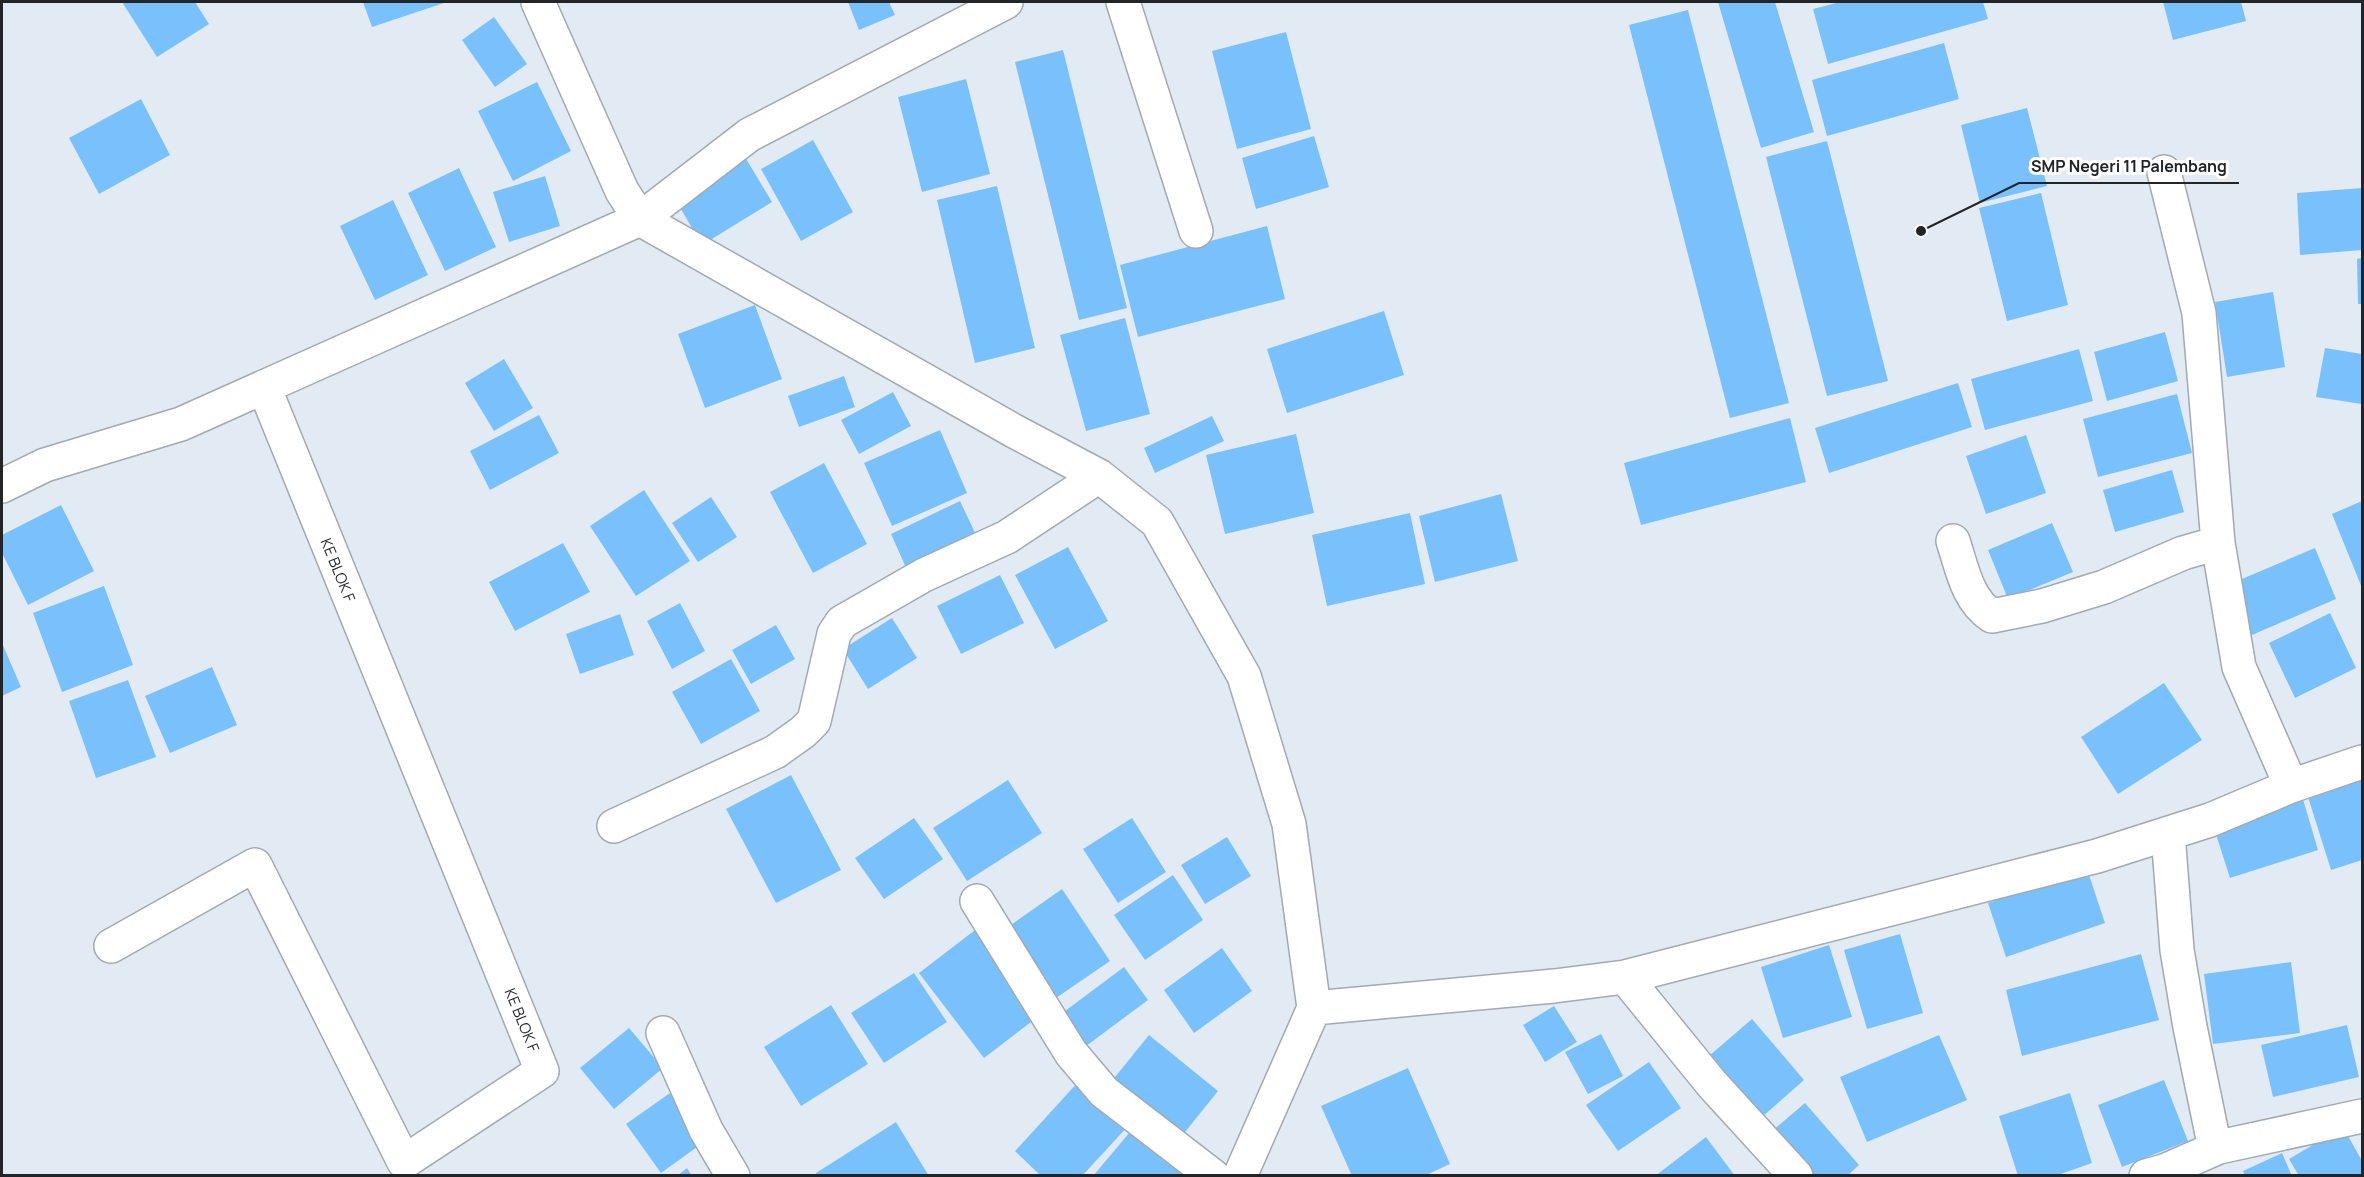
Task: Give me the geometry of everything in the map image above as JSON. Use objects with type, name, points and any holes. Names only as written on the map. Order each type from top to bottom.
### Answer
[{"type":"street","points":[[538,2],[622,191],[640,219],[993,419],[1099,476],[1157,522],[1244,676],[1289,824],[1314,1008],[1240,1176]]},
{"type":"street","points":[[2,486],[45,465],[181,424],[640,219],[749,135],[1006,2]]},
{"type":"street","points":[[1123,2],[1196,231]]},
{"type":"street","points":[[2164,172],[2199,313],[2218,543],[2240,667],[2291,786]]},
{"type":"street","name":"KE BLOK F","points":[[111,946],[255,865],[404,1162],[542,1071],[264,387]]},
{"type":"street","points":[[614,826],[774,752],[803,732],[814,721],[834,634],[842,622],[924,575],[1007,537],[1099,476]]},
{"type":"street","points":[[1953,540],[1972,597],[1983,610],[1992,616],[2042,606],[2104,587],[2183,553],[2218,543]]},
{"type":"street","points":[[1314,1008],[1554,986],[1625,977],[2097,856],[2211,820],[2291,786],[2362,762]]},
{"type":"street","points":[[2168,834],[2177,950],[2190,1028],[2212,1134],[2218,1147]]},
{"type":"street","points":[[977,901],[1071,1053],[1104,1092],[1213,1176]]},
{"type":"street","points":[[1625,977],[1712,1084],[1796,1176]]},
{"type":"street","points":[[663,1033],[706,1130],[733,1176]]},
{"type":"street","points":[[2146,1176],[2164,1171],[2218,1147],[2362,1116]]},
{"type":"building","points":[[122,2],[195,2],[209,24],[157,57]]},
{"type":"building","points":[[363,2],[447,2],[372,27]]},
{"type":"building","points":[[848,2],[889,2],[895,15],[859,30]]},
{"type":"building","points":[[1718,2],[1775,2],[1814,132],[1761,148]]},
{"type":"building","points":[[1840,2],[1983,2],[1988,19],[1828,64],[1813,9]]},
{"type":"building","points":[[2163,2],[2241,2],[2246,21],[2173,40]]},
{"type":"building","points":[[1688,10],[1789,403],[1730,418],[1629,25]]},
{"type":"building","points":[[494,17],[527,64],[495,87],[462,40]]},
{"type":"building","points":[[1286,32],[1311,129],[1237,149],[1212,51]]},
{"type":"building","points":[[1944,43],[1959,99],[1827,136],[1812,80]]},
{"type":"building","points":[[1063,50],[1127,308],[1079,320],[1015,62]]},
{"type":"building","points":[[966,79],[990,174],[922,192],[898,97]]},
{"type":"building","points":[[537,82],[571,151],[513,181],[478,111]]},
{"type":"building","points":[[141,99],[170,155],[99,194],[69,138]]},
{"type":"building","points":[[2027,108],[2047,186],[1980,203],[1961,125]]},
{"type":"building","points":[[1314,136],[1329,187],[1256,209],[1242,158]]},
{"type":"building","points":[[813,140],[853,212],[801,241],[761,169]]},
{"type":"building","points":[[1827,141],[1888,381],[1827,396],[1766,157]]},
{"type":"building","points":[[745,157],[772,202],[702,245],[675,199]]},
{"type":"building","points":[[459,168],[496,247],[445,271],[408,193]]},
{"type":"building","points":[[545,176],[560,226],[509,242],[493,192]]},
{"type":"building","points":[[997,186],[1035,348],[975,363],[937,200]]},
{"type":"building","points":[[2362,188],[2362,250],[2300,255],[2297,193]]},
{"type":"building","points":[[2041,193],[2068,305],[2007,321],[1979,208]]},
{"type":"building","points":[[393,200],[428,275],[375,300],[340,226]]},
{"type":"building","points":[[1267,226],[1285,299],[1138,337],[1120,265]]},
{"type":"building","points":[[2362,258],[2362,304],[2358,304],[2357,259]]},
{"type":"building","points":[[2273,292],[2285,367],[2227,377],[2215,302]]},
{"type":"building","points":[[755,305],[782,379],[705,408],[678,334]]},
{"type":"building","points":[[1384,311],[1404,375],[1287,413],[1267,349]]},
{"type":"building","points":[[1125,318],[1150,414],[1086,431],[1060,335]]},
{"type":"building","points":[[2165,332],[2178,381],[2107,401],[2094,352]]},
{"type":"building","points":[[2325,348],[2362,354],[2362,404],[2316,397]]},
{"type":"building","points":[[2079,349],[2093,401],[1985,430],[1971,379]]},
{"type":"building","points":[[504,359],[533,408],[494,431],[465,383]]},
{"type":"building","points":[[844,376],[855,407],[799,427],[788,396]]},
{"type":"building","points":[[1958,383],[1972,427],[1829,473],[1815,428]]},
{"type":"building","points":[[893,392],[911,426],[859,454],[841,420]]},
{"type":"building","points":[[2177,394],[2192,453],[2098,477],[2083,419]]},
{"type":"building","points":[[539,415],[559,453],[490,490],[470,451]]},
{"type":"building","points":[[1212,416],[1224,441],[1155,473],[1144,448]]},
{"type":"building","points":[[1790,418],[1806,482],[1641,525],[1624,463]]},
{"type":"building","points":[[940,430],[967,493],[892,526],[864,463]]},
{"type":"building","points":[[1296,434],[1314,513],[1225,534],[1206,455]]},
{"type":"building","points":[[2026,435],[2046,493],[1986,514],[1966,456]]},
{"type":"building","points":[[824,463],[867,544],[813,573],[770,492]]},
{"type":"building","points":[[2172,470],[2184,512],[2115,532],[2103,490]]},
{"type":"building","points":[[644,490],[690,561],[636,596],[590,526]]},
{"type":"building","points":[[1501,494],[1518,561],[1435,582],[1419,516]]},
{"type":"building","points":[[711,497],[737,537],[698,562],[672,523]]},
{"type":"building","points":[[960,501],[978,539],[908,572],[891,534]]},
{"type":"building","points":[[2362,501],[2362,588],[2332,514]]},
{"type":"building","points":[[61,505],[94,571],[28,605],[2,553],[2,535]]},
{"type":"building","points":[[1410,513],[1425,584],[1327,606],[1312,535]]},
{"type":"building","points":[[2052,523],[2073,572],[2008,599],[1988,550]]},
{"type":"building","points":[[563,543],[590,592],[515,631],[489,582]]},
{"type":"building","points":[[1068,547],[1108,621],[1055,649],[1015,575]]},
{"type":"building","points":[[2315,548],[2336,599],[2252,635],[2230,584]]},
{"type":"building","points":[[1000,575],[1024,623],[961,654],[937,606]]},
{"type":"building","points":[[104,586],[133,665],[62,692],[33,613]]},
{"type":"building","points":[[680,603],[705,651],[672,669],[647,621]]},
{"type":"building","points":[[2330,613],[2356,668],[2295,698],[2269,643]]},
{"type":"building","points":[[620,614],[634,655],[580,674],[566,634]]},
{"type":"building","points":[[892,618],[917,658],[868,689],[843,649]]},
{"type":"building","points":[[776,625],[795,659],[751,684],[732,650]]},
{"type":"building","points":[[2,643],[21,687],[2,696]]},
{"type":"building","points":[[731,659],[760,711],[701,744],[672,692]]},
{"type":"building","points":[[212,667],[237,725],[170,753],[145,696]]},
{"type":"building","points":[[128,680],[156,757],[96,778],[69,701]]},
{"type":"building","points":[[2164,683],[2202,740],[2118,794],[2081,737]]},
{"type":"building","points":[[791,775],[841,870],[776,903],[726,809]]},
{"type":"building","points":[[2362,779],[2362,860],[2331,870],[2308,797]]},
{"type":"building","points":[[1008,780],[1042,833],[967,881],[933,828]]},
{"type":"building","points":[[2302,796],[2318,850],[2230,878],[2213,825]]},
{"type":"building","points":[[914,818],[943,859],[884,899],[855,858]]},
{"type":"building","points":[[1132,818],[1166,872],[1118,903],[1083,849]]},
{"type":"building","points":[[1227,837],[1251,876],[1205,904],[1181,865]]},
{"type":"building","points":[[2087,869],[2105,923],[2006,957],[1988,903]]},
{"type":"building","points":[[1173,875],[1203,920],[1145,960],[1114,915]]},
{"type":"building","points":[[1062,889],[1110,961],[1056,998],[1008,927]]},
{"type":"building","points":[[979,927],[1044,1012],[984,1058],[919,973]]},
{"type":"building","points":[[1900,934],[1923,1013],[1867,1029],[1844,950]]},
{"type":"building","points":[[1829,945],[1852,1017],[1783,1038],[1761,967]]},
{"type":"building","points":[[1222,948],[1252,991],[1194,1033],[1164,990]]},
{"type":"building","points":[[2141,954],[2159,1020],[2022,1056],[2006,990]]},
{"type":"building","points":[[2291,962],[2300,1033],[2213,1044],[2204,974]]},
{"type":"building","points":[[1124,967],[1148,1000],[1082,1049],[1057,1017]]},
{"type":"building","points":[[914,973],[947,1022],[884,1063],[851,1013]]},
{"type":"building","points":[[831,1005],[868,1064],[801,1106],[764,1047]]},
{"type":"building","points":[[1554,1006],[1577,1042],[1545,1062],[1523,1025]]},
{"type":"building","points":[[1752,1019],[1804,1080],[1762,1117],[1709,1056]]},
{"type":"building","points":[[2347,1025],[2359,1077],[2273,1097],[2261,1045]]},
{"type":"building","points":[[629,1028],[663,1068],[614,1109],[580,1068]]},
{"type":"building","points":[[1601,1034],[1623,1076],[1588,1094],[1565,1052]]},
{"type":"building","points":[[1149,1035],[1218,1091],[1177,1142],[1107,1087]]},
{"type":"building","points":[[1939,1035],[1967,1100],[1867,1142],[1840,1077]]},
{"type":"building","points":[[1649,1062],[1681,1108],[1618,1151],[1586,1105]]},
{"type":"building","points":[[1408,1068],[1450,1164],[1424,1176],[1352,1176],[1321,1106]]},
{"type":"building","points":[[1080,1080],[1129,1125],[1082,1176],[1041,1176],[1015,1151]]},
{"type":"building","points":[[2164,1080],[2188,1141],[2122,1167],[2098,1105]]},
{"type":"building","points":[[670,1093],[704,1142],[661,1173],[626,1124]]},
{"type":"building","points":[[2070,1093],[2092,1163],[2055,1176],[2018,1176],[1999,1116]]},
{"type":"building","points":[[1805,1103],[1859,1165],[1847,1176],[1810,1176],[1772,1131]]},
{"type":"building","points":[[896,1122],[929,1176],[817,1176],[816,1173]]},
{"type":"building","points":[[1135,1126],[1192,1176],[1093,1176]]},
{"type":"building","points":[[2343,1127],[2362,1161],[2362,1176],[2299,1176],[2289,1159]]},
{"type":"building","points":[[1706,1137],[1735,1176],[1655,1176]]},
{"type":"building","points":[[2282,1153],[2292,1176],[2245,1176],[2243,1171]]},
{"type":"building","points":[[687,1168],[692,1176],[677,1176]]},
{"type":"place","name":"SMP Negeri 11 Palembang","points":[[1921,231]]}]
